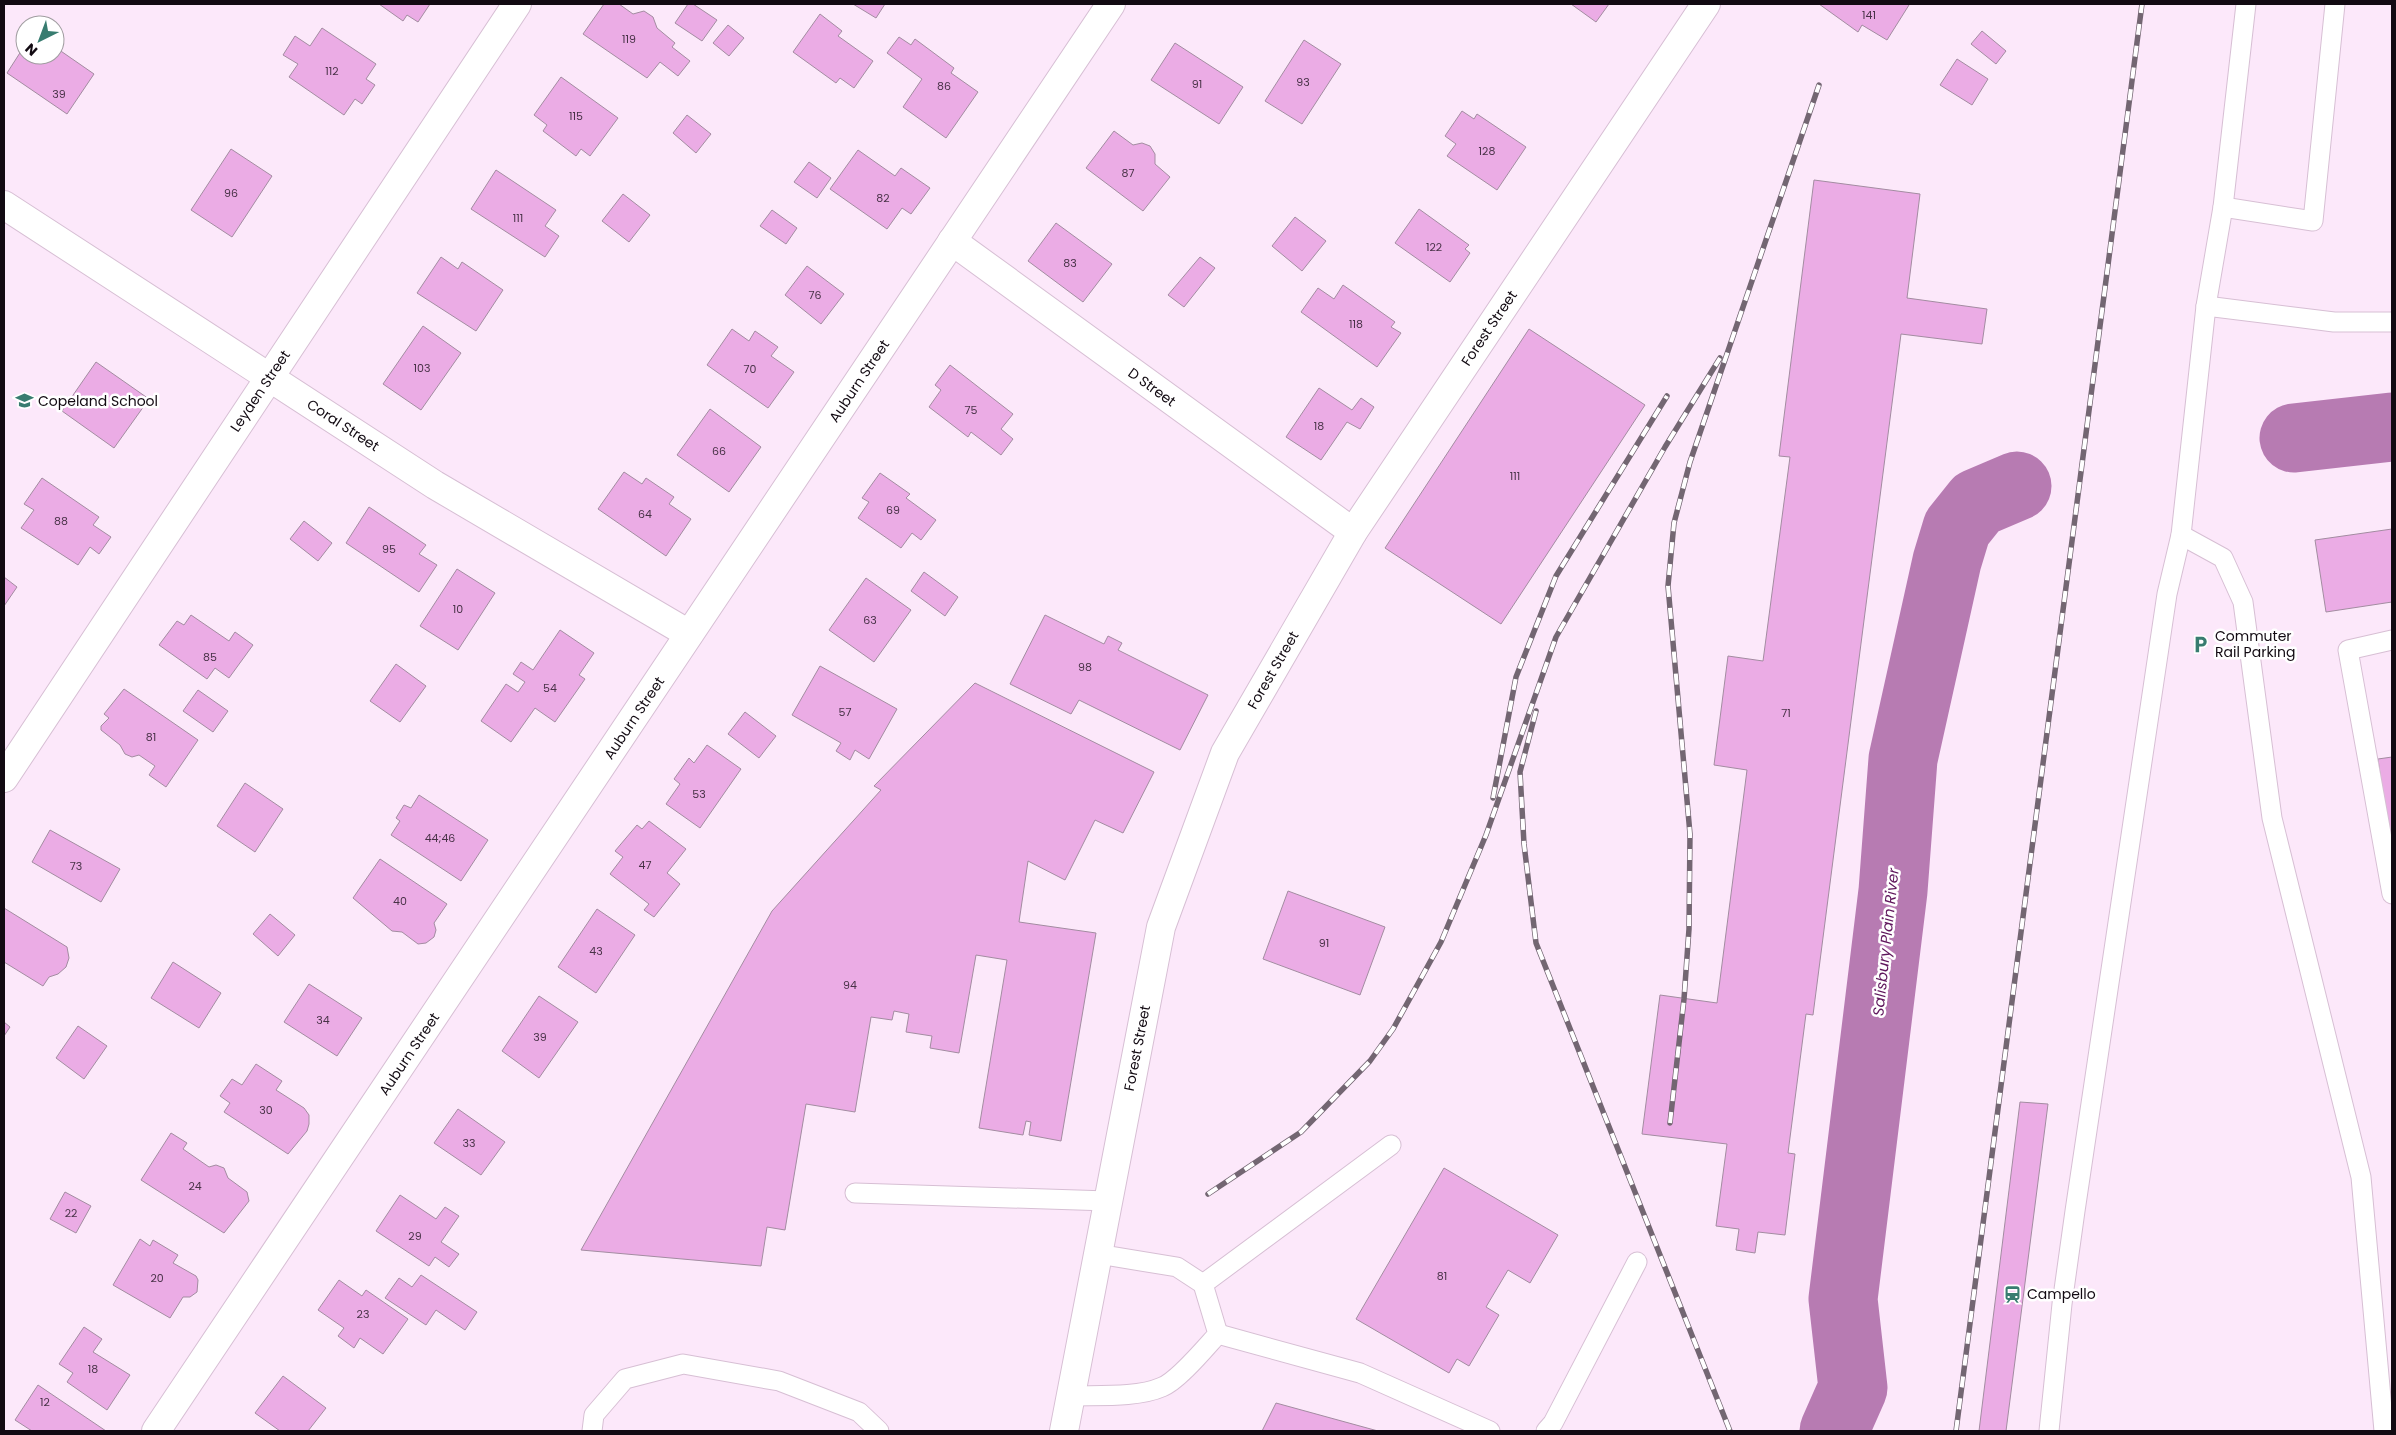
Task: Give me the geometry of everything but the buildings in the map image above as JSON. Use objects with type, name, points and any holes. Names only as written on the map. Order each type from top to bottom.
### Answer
[{"type":"street","name":"Leyden Street","points":[[4,778],[517,4]]},
{"type":"street","name":"Auburn Street","points":[[156,1431],[1111,4]]},
{"type":"street","name":"Forest Street","points":[[1064,1431],[1160,927],[1225,753],[1353,532],[1706,4]]},
{"type":"street","name":"Coral Street","points":[[4,205],[435,484],[689,634]]},
{"type":"street","name":"D Street","points":[[952,241],[1353,532]]},
{"type":"lane","points":[[2049,1431],[2072,1229],[2167,594],[2181,535],[2206,306],[2223,206],[2246,4]]},
{"type":"lane","points":[[2223,206],[2313,220],[2335,4]]},
{"type":"lane","points":[[2206,306],[2334,322],[2392,322]]},
{"type":"lane","points":[[2181,535],[2222,558],[2243,602],[2272,818],[2361,1177],[2384,1431]]},
{"type":"lane","points":[[2392,640],[2348,650],[2392,894]]},
{"type":"lane","points":[[1203,1284],[1392,1145]]},
{"type":"lane","points":[[855,1192],[1108,1201]]},
{"type":"lane","points":[[1098,1254],[1177,1267],[1203,1284],[1218,1334]]},
{"type":"lane","points":[[1546,1431],[1553,1423],[1637,1262]]},
{"type":"lane","points":[[1070,1396],[1130,1394],[1163,1387],[1194,1360],[1218,1334]]},
{"type":"lane","points":[[1218,1334],[1360,1372],[1490,1431]]},
{"type":"lane","points":[[592,1431],[594,1415],[625,1379],[683,1364],[779,1381],[860,1412],[879,1431]]},
{"type":"waterway","name":"Salisbury Plain River","points":[[2294,438],[2392,427]]},
{"type":"waterway","name":"Salisbury Plain River","points":[[1834,1431],[1853,1388],[1843,1299],[1893,891],[1903,759],[1947,561],[1957,528],[1977,503],[2017,486]]},
{"type":"railway","points":[[1956,1431],[2142,4]]},
{"type":"railway","points":[[1670,1123],[1684,999],[1689,929],[1690,834],[1668,586],[1674,523],[1690,462],[1819,85]]},
{"type":"railway","points":[[1208,1194],[1301,1132],[1370,1061],[1393,1029],[1441,942],[1486,835],[1556,637],[1665,447],[1720,358]]},
{"type":"railway","points":[[1493,798],[1516,677],[1556,576],[1667,396]]},
{"type":"railway","points":[[1536,711],[1520,772],[1524,844],[1536,943],[1730,1431]]},
{"type":"place","name":"Copeland School","points":[[24,401]]},
{"type":"place","name":"Commuter Rail Parking","points":[[2201,644]]},
{"type":"place","name":"Campello","points":[[2013,1294]]}]
